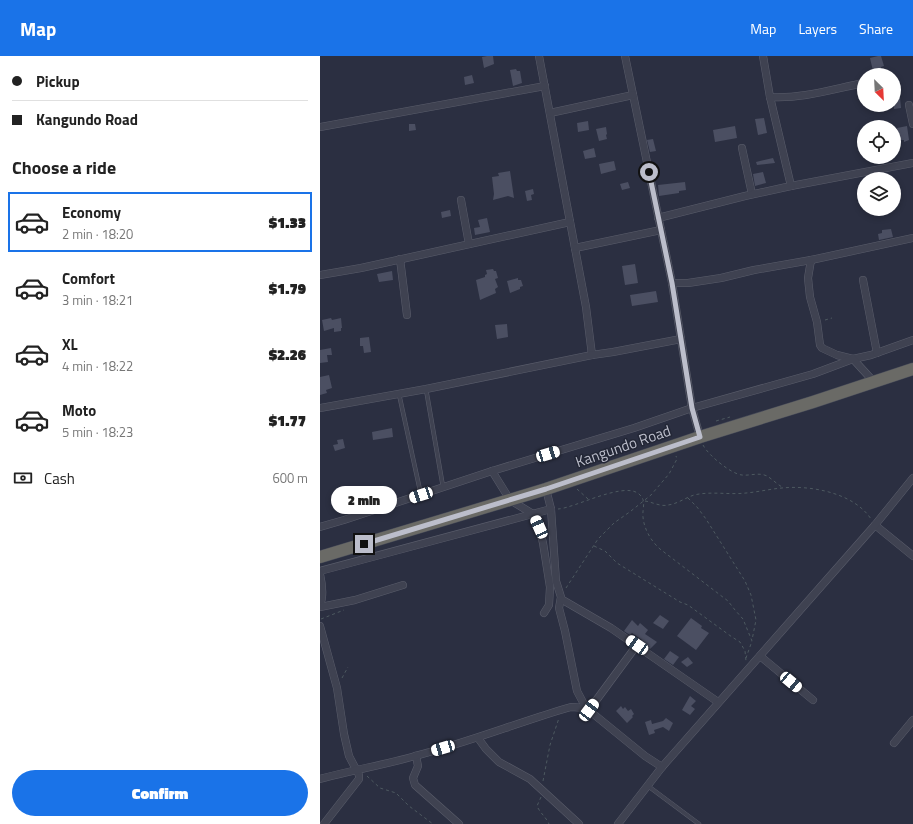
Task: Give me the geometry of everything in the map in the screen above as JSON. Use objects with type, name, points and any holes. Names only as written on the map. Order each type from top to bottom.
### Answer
[{"type":"highway","name":"Kangundo Road","points":[[320,557],[546,489],[675,445],[913,369]]},
{"type":"street","points":[[539,56],[586,307],[592,354]]},
{"type":"street","points":[[625,56],[672,283],[692,408],[700,437]]},
{"type":"street","points":[[763,56],[770,97],[791,186]]},
{"type":"street","points":[[770,97],[800,96],[857,84]]},
{"type":"street","points":[[320,127],[545,86]]},
{"type":"street","points":[[550,113],[633,95]]},
{"type":"street","points":[[909,105],[913,124]]},
{"type":"street","points":[[742,148],[752,194]]},
{"type":"street","points":[[658,218],[752,194],[913,163]]},
{"type":"street","points":[[461,200],[469,244]]},
{"type":"street","points":[[320,275],[400,260],[570,222]]},
{"type":"street","points":[[575,248],[661,230]]},
{"type":"street","points":[[672,283],[688,283],[720,278],[913,238]]},
{"type":"street","points":[[400,260],[407,315]]},
{"type":"street","points":[[811,260],[808,278],[810,296],[817,322],[820,345],[829,352],[854,359],[874,382]]},
{"type":"street","points":[[863,280],[877,353]]},
{"type":"street","points":[[320,408],[426,389],[592,354],[613,352],[681,339]]},
{"type":"street","points":[[320,527],[492,471],[634,428],[692,408],[813,374],[913,340]]},
{"type":"street","points":[[492,471],[510,500],[533,514],[539,527],[550,587],[549,605],[544,613]]},
{"type":"street","points":[[618,824],[662,767],[874,525],[913,478]]},
{"type":"street","points":[[546,489],[551,509],[556,581],[561,598],[559,608],[566,632],[576,691],[587,709],[645,756],[662,767]]},
{"type":"street","points":[[403,585],[355,600],[320,606],[322,593],[320,572],[551,509]]},
{"type":"street","points":[[874,525],[913,556]]},
{"type":"street","points":[[561,598],[637,645],[718,702]]},
{"type":"street","points":[[320,626],[337,688],[349,756],[359,775],[358,782],[324,824]]},
{"type":"street","points":[[587,709],[637,645]]},
{"type":"street","points":[[760,656],[813,700]]},
{"type":"street","points":[[320,779],[356,769],[416,756],[478,738],[571,707],[587,709]]},
{"type":"street","points":[[894,743],[913,720]]},
{"type":"street","points":[[478,738],[486,749],[499,762],[530,779],[579,824]]},
{"type":"street","points":[[416,756],[418,766],[413,778],[415,785],[459,824]]},
{"type":"lane","points":[[426,389],[443,488]]},
{"type":"lane","points":[[398,394],[421,495]]},
{"type":"lane","points":[[648,786],[698,824]]},
{"type":"path","points":[[700,437],[706,451],[729,471],[744,476],[752,474],[766,476],[783,488]]},
{"type":"path","points":[[561,598],[594,546],[611,526],[651,495],[672,468],[677,459],[675,445]]},
{"type":"path","points":[[568,482],[588,499]]},
{"type":"path","points":[[644,501],[667,506],[694,495],[722,493],[746,494],[783,488],[825,491],[840,495],[853,502],[869,516]]},
{"type":"path","points":[[551,509],[562,509],[600,495],[627,491],[636,492],[644,501],[643,517],[651,541],[728,601],[743,619],[752,641]]},
{"type":"path","points":[[688,498],[694,503],[706,520],[745,581],[751,595],[756,620],[752,641],[746,658]]},
{"type":"path","points":[[594,546],[605,551],[617,563],[680,602],[688,605],[740,642],[745,651],[746,662]]},
{"type":"path","points":[[320,619],[334,615],[346,609]]},
{"type":"path","points":[[337,688],[348,667]]},
{"type":"path","points":[[548,824],[546,817],[539,811],[537,806],[543,791],[544,772],[550,745],[558,720],[564,709]]},
{"type":"path","points":[[356,769],[380,788],[396,793],[409,806],[433,824]]},
{"type":"building","points":[[493,56],[494,64],[484,68],[482,57]]},
{"type":"building","points":[[881,56],[884,66],[881,68],[872,68],[870,58]]},
{"type":"building","points":[[516,69],[517,71],[520,71],[522,83],[513,86],[510,70]]},
{"type":"building","points":[[472,75],[474,83],[465,85],[464,77]]},
{"type":"building","points":[[764,118],[767,133],[758,135],[755,119]]},
{"type":"building","points":[[588,121],[589,130],[578,132],[577,123]]},
{"type":"building","points":[[409,124],[415,124],[416,130],[409,131]]},
{"type":"building","points":[[735,126],[737,138],[715,142],[713,130]]},
{"type":"building","points":[[907,126],[909,140],[904,142],[904,140],[901,140],[901,127]]},
{"type":"building","points":[[606,127],[607,139],[599,141],[596,129]]},
{"type":"building","points":[[653,139],[656,151],[650,152],[647,140]]},
{"type":"building","points":[[594,148],[596,157],[585,159],[583,151]]},
{"type":"building","points":[[773,158],[775,163],[757,165],[756,162]]},
{"type":"building","points":[[614,161],[616,170],[601,174],[599,164]]},
{"type":"building","points":[[510,171],[514,198],[508,196],[493,200],[494,194],[492,177],[499,176],[498,173]]},
{"type":"building","points":[[763,172],[766,183],[755,186],[753,174]]},
{"type":"building","points":[[628,182],[630,188],[622,190],[620,184]]},
{"type":"building","points":[[685,182],[686,190],[679,191],[679,193],[659,196],[658,185]]},
{"type":"building","points":[[533,189],[534,194],[531,195],[532,200],[527,201],[525,191]]},
{"type":"building","points":[[450,210],[451,216],[442,218],[441,212]]},
{"type":"building","points":[[487,218],[490,232],[475,235],[474,228],[480,227],[478,220]]},
{"type":"building","points":[[891,229],[893,237],[879,240],[878,234],[882,233],[882,230]]},
{"type":"building","points":[[635,264],[638,283],[625,285],[622,266]]},
{"type":"building","points":[[493,269],[496,271],[498,278],[495,279],[498,287],[495,289],[496,293],[480,300],[476,280],[485,277],[487,274],[486,270]]},
{"type":"building","points":[[392,271],[393,280],[379,282],[377,274]]},
{"type":"building","points":[[518,278],[518,280],[521,280],[523,286],[520,287],[520,289],[510,293],[507,281]]},
{"type":"building","points":[[656,291],[658,302],[632,306],[630,295]]},
{"type":"building","points":[[331,318],[332,320],[341,318],[341,331],[334,332],[334,328],[324,331],[322,320]]},
{"type":"building","points":[[507,324],[508,337],[497,339],[495,325]]},
{"type":"building","points":[[369,337],[371,352],[364,353],[363,346],[360,346],[360,338]]},
{"type":"building","points":[[331,348],[332,355],[327,355],[328,362],[320,363],[320,350]]},
{"type":"building","points":[[329,375],[332,388],[326,390],[327,393],[320,395],[320,377]]},
{"type":"building","points":[[392,428],[393,437],[373,440],[372,432]]},
{"type":"building","points":[[343,439],[345,448],[335,451],[333,445],[338,444],[337,440]]},
{"type":"building","points":[[660,615],[669,621],[663,629],[653,623]]},
{"type":"building","points":[[691,618],[702,626],[701,628],[709,633],[696,650],[677,636]]},
{"type":"building","points":[[632,620],[638,626],[640,623],[648,630],[645,634],[657,642],[650,649],[640,641],[642,640],[632,633],[630,635],[624,631]]},
{"type":"building","points":[[670,651],[679,657],[673,665],[664,659]]},
{"type":"building","points":[[688,657],[693,663],[687,667],[681,662]]},
{"type":"building","points":[[690,696],[696,701],[691,706],[695,709],[690,715],[682,710]]},
{"type":"building","points":[[621,706],[623,709],[625,707],[628,711],[631,709],[634,714],[627,723],[616,711]]},
{"type":"building","points":[[666,718],[673,723],[669,731],[663,727],[654,730],[655,733],[649,735],[645,722],[651,720],[652,724],[663,721]]},
{"type":"route","points":[[364,544],[546,489],[700,437],[692,408],[672,283],[649,172]]}]
